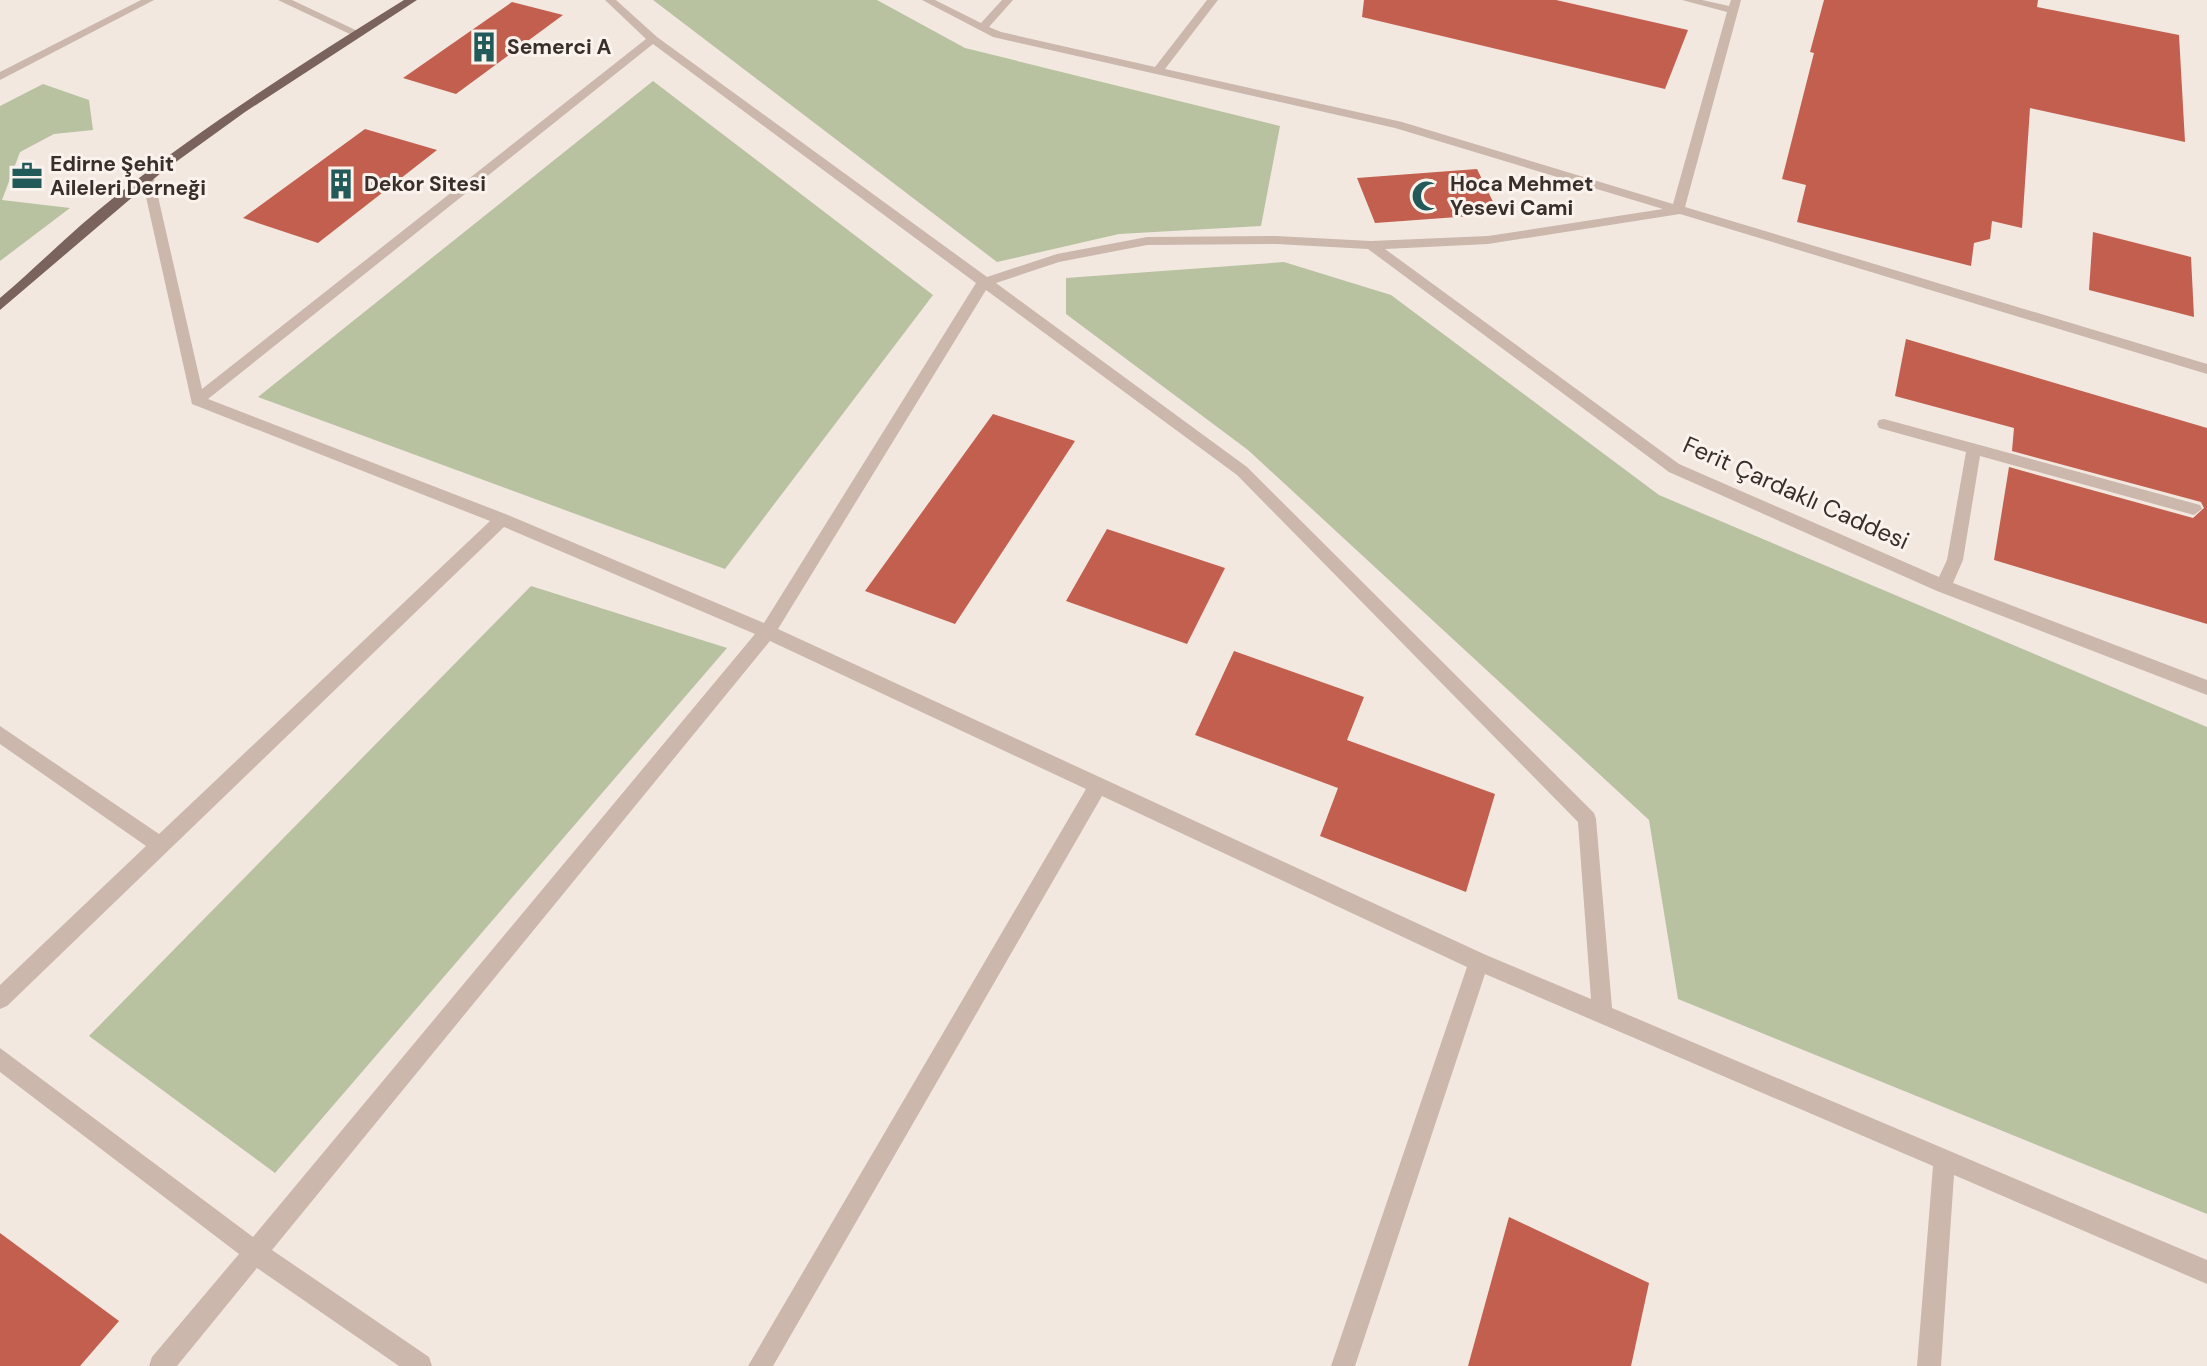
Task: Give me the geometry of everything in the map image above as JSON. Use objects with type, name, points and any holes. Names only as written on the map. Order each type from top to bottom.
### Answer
[{"type":"main road","points":[[0,305],[79,233],[148,178],[270,90],[412,0]]},
{"type":"street","points":[[0,77],[149,0]]},
{"type":"street","points":[[283,0],[358,34]]},
{"type":"street","points":[[610,0],[653,39],[1242,471],[1587,819],[1602,1015]]},
{"type":"street","points":[[927,0],[997,35],[1398,125],[2207,369]]},
{"type":"street","points":[[982,28],[1007,0]]},
{"type":"street","points":[[1159,70],[1213,0]]},
{"type":"street","points":[[1677,211],[1735,5],[1687,0]]},
{"type":"street","points":[[197,400],[653,39]]},
{"type":"street","points":[[148,178],[197,400]]},
{"type":"street","points":[[161,1366],[766,632],[983,283],[1057,258],[1147,241],[1276,240],[1371,245],[1488,240],[1677,211]]},
{"type":"street","name":"Ferit Çardaklı Caddesi","points":[[1371,245],[1674,468],[1943,586],[2207,688]]},
{"type":"street","points":[[197,400],[502,519],[766,632],[1479,962],[2207,1272]]},
{"type":"street","points":[[1885,424],[2194,509]]},
{"type":"street","points":[[1943,586],[1955,560],[1974,448]]},
{"type":"street","points":[[0,999],[502,519]]},
{"type":"street","points":[[0,734],[161,846]]},
{"type":"street","points":[[760,1366],[1098,785]]},
{"type":"street","points":[[1343,1366],[1479,962]]},
{"type":"street","points":[[0,1059],[256,1253],[420,1366]]},
{"type":"street","points":[[1928,1366],[1944,1161]]},
{"type":"green space","points":[[653,0],[877,0],[965,48],[1280,126],[1261,226],[1119,234],[997,262]]},
{"type":"green space","points":[[653,81],[933,295],[725,569],[258,397]]},
{"type":"green space","points":[[43,84],[89,100],[93,130],[54,134],[20,152],[2,200],[70,208],[0,261],[0,106]]},
{"type":"green space","points":[[1284,262],[1391,295],[1659,495],[2207,727],[2207,1214],[1678,999],[1649,820],[1248,450],[1066,314],[1066,278]]},
{"type":"green space","points":[[531,586],[727,648],[275,1173],[89,1036]]},
{"type":"building","points":[[1364,0],[1556,0],[1688,30],[1665,89],[1362,17]]},
{"type":"building","points":[[1824,0],[2038,0],[2037,7],[2179,35],[2185,142],[2030,108],[2022,228],[1992,221],[1990,239],[1974,243],[1971,266],[1797,222],[1806,185],[1782,179],[1814,53],[1810,52]]},
{"type":"building","name":"Semerci A","points":[[512,2],[563,15],[456,94],[403,78]]},
{"type":"building","name":"Dekor Sitesi","points":[[365,129],[437,150],[318,243],[243,218]]},
{"type":"building","name":"Hoca Mehmet Yesevi Cami","points":[[1477,169],[1499,214],[1375,223],[1357,178]]},
{"type":"building","points":[[2093,232],[2191,257],[2194,317],[2089,290]]},
{"type":"building","points":[[1906,339],[2207,428],[2207,624],[1994,560],[2009,467],[2193,518],[2204,508],[2201,502],[2012,451],[2014,428],[1895,396]]},
{"type":"building","points":[[993,414],[1075,441],[955,624],[865,591]]},
{"type":"building","points":[[1107,529],[1225,568],[1187,644],[1066,601]]},
{"type":"building","points":[[1234,651],[1364,697],[1347,740],[1495,794],[1466,892],[1320,836],[1338,788],[1195,735]]},
{"type":"building","points":[[1509,1217],[1649,1283],[1631,1366],[1468,1366]]},
{"type":"building","points":[[0,1233],[119,1321],[80,1366],[0,1366]]},
{"type":"place","name":"Semerci A","points":[[484,47]]},
{"type":"place","name":"Edirne Şehit Aileleri Derneği","points":[[27,176]]},
{"type":"place","name":"Dekor Sitesi","points":[[341,184]]},
{"type":"place","name":"Hoca Mehmet Yesevi Cami","points":[[1427,196]]}]
